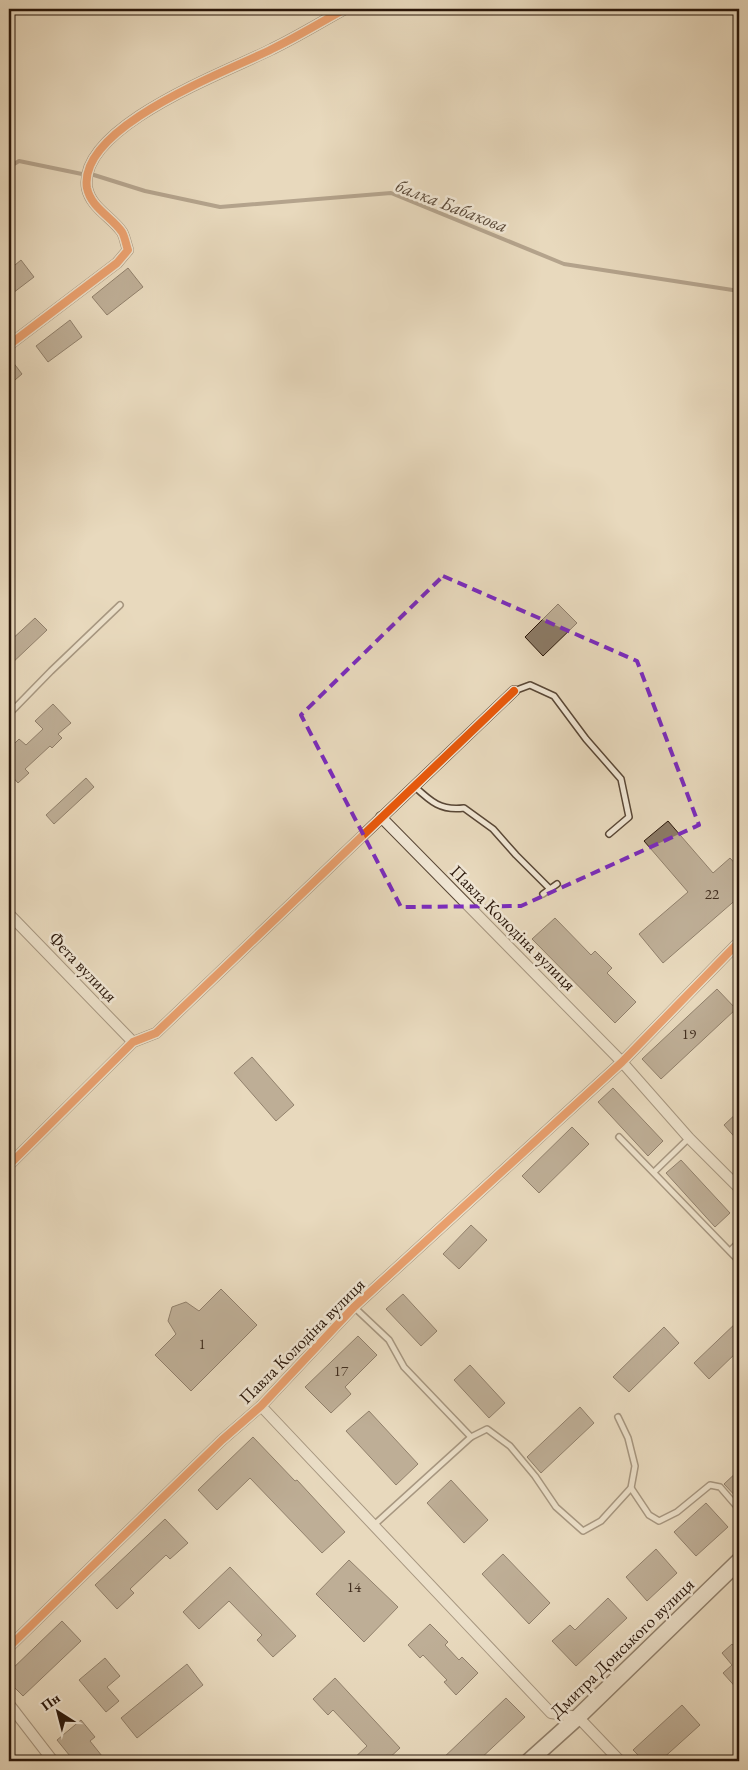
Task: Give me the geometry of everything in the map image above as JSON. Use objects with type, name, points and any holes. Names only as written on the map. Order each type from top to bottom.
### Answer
[{"type":"street","points":[[9,346],[117,263],[128,250],[122,233],[93,202],[87,188],[89,167],[97,153],[133,120],[170,97],[207,78],[273,49],[345,9]]},
{"type":"street","points":[[9,1165],[133,1042],[156,1033],[514,692]]},
{"type":"street","name":"Павла Колодіна вулиця","points":[[381,817],[622,1062],[689,1138],[739,1188]]},
{"type":"street","name":"Фета вулиця","points":[[9,914],[133,1042]]},
{"type":"street","points":[[622,1062],[738,945]]},
{"type":"street","name":"Павла Колодіна вулиця","points":[[9,1647],[222,1440],[261,1406],[354,1307],[622,1062]]},
{"type":"street","name":"Павла Колодіна вулиця","points":[[261,1406],[552,1713],[578,1717]]},
{"type":"street","name":"Дмитра Донського вулиця","points":[[529,1761],[578,1717],[739,1560]]},
{"type":"street","points":[[9,1704],[53,1761]]},
{"type":"street","points":[[578,1717],[620,1761]]},
{"type":"lane","points":[[9,714],[120,605]]},
{"type":"lane","points":[[514,692],[530,685],[554,696],[586,739],[621,779],[629,817],[609,834]]},
{"type":"lane","points":[[414,786],[428,799],[450,810],[464,808],[493,828],[516,855],[550,889]]},
{"type":"lane","points":[[543,894],[557,884]]},
{"type":"lane","points":[[619,1137],[739,1261]]},
{"type":"lane","points":[[654,1172],[689,1138]]},
{"type":"lane","points":[[730,1251],[739,1242]]},
{"type":"lane","points":[[354,1307],[389,1340],[404,1367],[471,1437]]},
{"type":"lane","points":[[374,1526],[471,1437],[487,1429],[510,1446],[535,1476],[556,1507],[583,1531],[601,1521],[630,1488],[635,1466],[628,1438],[618,1417]]},
{"type":"lane","points":[[630,1488],[649,1515],[660,1522],[677,1512],[710,1485],[720,1487],[739,1509]]},
{"type":"highlighted area","points":[[443,576],[637,661],[699,825],[521,906],[401,907],[301,715]]},
{"type":"building","points":[[21,260],[34,277],[9,296],[9,270]]},
{"type":"building","points":[[128,268],[143,287],[107,315],[92,297]]},
{"type":"building","points":[[70,320],[82,337],[48,362],[36,346]]},
{"type":"building","points":[[9,357],[22,374],[9,385]]},
{"type":"building","points":[[558,604],[577,623],[543,656],[525,637]]},
{"type":"building","points":[[35,618],[47,630],[9,666],[9,642]]},
{"type":"building","points":[[53,704],[71,723],[58,734],[62,738],[52,748],[50,746],[25,769],[29,773],[18,783],[9,773],[9,749],[19,739],[26,745],[43,729],[35,721]]},
{"type":"building","points":[[86,778],[94,787],[54,824],[46,815]]},
{"type":"building","points":[[668,821],[713,873],[730,858],[739,868],[739,897],[663,963],[639,934],[688,892],[644,841]]},
{"type":"building","points":[[555,918],[591,955],[595,951],[612,968],[607,973],[636,1002],[615,1023],[532,939]]},
{"type":"building","points":[[717,989],[736,1009],[661,1079],[642,1059]]},
{"type":"building","points":[[252,1057],[294,1105],[276,1121],[234,1073]]},
{"type":"building","points":[[613,1088],[663,1141],[648,1156],[598,1102]]},
{"type":"building","points":[[739,1111],[739,1142],[724,1125]]},
{"type":"building","points":[[572,1127],[589,1144],[539,1193],[522,1176]]},
{"type":"building","points":[[681,1160],[730,1213],[715,1227],[666,1173]]},
{"type":"building","points":[[471,1225],[487,1240],[459,1269],[443,1254]]},
{"type":"building","points":[[221,1289],[257,1325],[191,1391],[155,1355],[176,1334],[168,1321],[172,1307],[186,1302],[199,1311]]},
{"type":"building","points":[[403,1294],[437,1331],[421,1346],[386,1309]]},
{"type":"building","points":[[739,1320],[739,1350],[709,1379],[694,1363]]},
{"type":"building","points":[[664,1327],[679,1343],[629,1392],[613,1377]]},
{"type":"building","points":[[358,1336],[377,1355],[345,1387],[351,1394],[331,1413],[305,1387]]},
{"type":"building","points":[[470,1365],[505,1403],[489,1418],[454,1380]]},
{"type":"building","points":[[580,1407],[594,1423],[541,1473],[527,1457]]},
{"type":"building","points":[[369,1411],[418,1464],[396,1485],[346,1431]]},
{"type":"building","points":[[253,1437],[295,1481],[297,1480],[345,1532],[322,1553],[250,1478],[217,1510],[198,1490]]},
{"type":"building","points":[[739,1470],[739,1500],[724,1484]]},
{"type":"building","points":[[451,1480],[488,1520],[464,1543],[427,1503]]},
{"type":"building","points":[[706,1503],[728,1527],[696,1556],[674,1532]]},
{"type":"building","points":[[165,1519],[188,1543],[170,1559],[166,1555],[130,1589],[134,1593],[117,1609],[95,1585]]},
{"type":"building","points":[[656,1549],[677,1573],[647,1601],[626,1577]]},
{"type":"building","points":[[503,1554],[550,1603],[529,1624],[482,1574]]},
{"type":"building","points":[[349,1560],[398,1607],[364,1642],[316,1594]]},
{"type":"building","points":[[230,1567],[296,1636],[273,1657],[257,1640],[262,1635],[229,1601],[199,1629],[183,1612]]},
{"type":"building","points":[[608,1598],[627,1618],[576,1666],[552,1641],[570,1625],[575,1630]]},
{"type":"building","points":[[62,1621],[81,1641],[23,1696],[9,1682],[9,1672]]},
{"type":"building","points":[[430,1624],[448,1642],[445,1645],[459,1660],[462,1657],[478,1673],[456,1695],[444,1682],[447,1680],[423,1655],[420,1658],[408,1645]]},
{"type":"building","points":[[732,1644],[739,1652],[739,1691],[723,1673],[732,1665],[722,1653]]},
{"type":"building","points":[[105,1658],[120,1676],[107,1687],[119,1701],[106,1712],[79,1680]]},
{"type":"building","points":[[187,1664],[203,1685],[137,1738],[121,1718]]},
{"type":"building","points":[[335,1678],[400,1748],[386,1761],[351,1761],[367,1746],[333,1710],[328,1715],[313,1699]]},
{"type":"building","points":[[506,1698],[525,1717],[478,1761],[440,1761]]},
{"type":"building","points":[[682,1705],[700,1725],[660,1761],[644,1761],[633,1750]]},
{"type":"building","points":[[81,1720],[95,1737],[90,1741],[106,1761],[74,1761],[57,1740]]},
{"type":"waterway","name":"балка Бабакова","points":[[9,167],[19,161],[82,174]]},
{"type":"waterway","name":"балка Бабакова","points":[[94,175],[145,191],[220,207],[391,193],[564,264],[739,291]]},
{"type":"cycle path","points":[[9,345],[117,263],[128,250],[122,232],[97,207],[87,188],[90,165],[106,143],[130,123],[192,86],[281,44],[345,9]]},
{"type":"cycle path","points":[[9,1165],[133,1042],[156,1033],[514,691]]},
{"type":"cycle path","points":[[9,1647],[222,1440],[261,1406],[354,1307],[622,1062],[739,942]]}]
